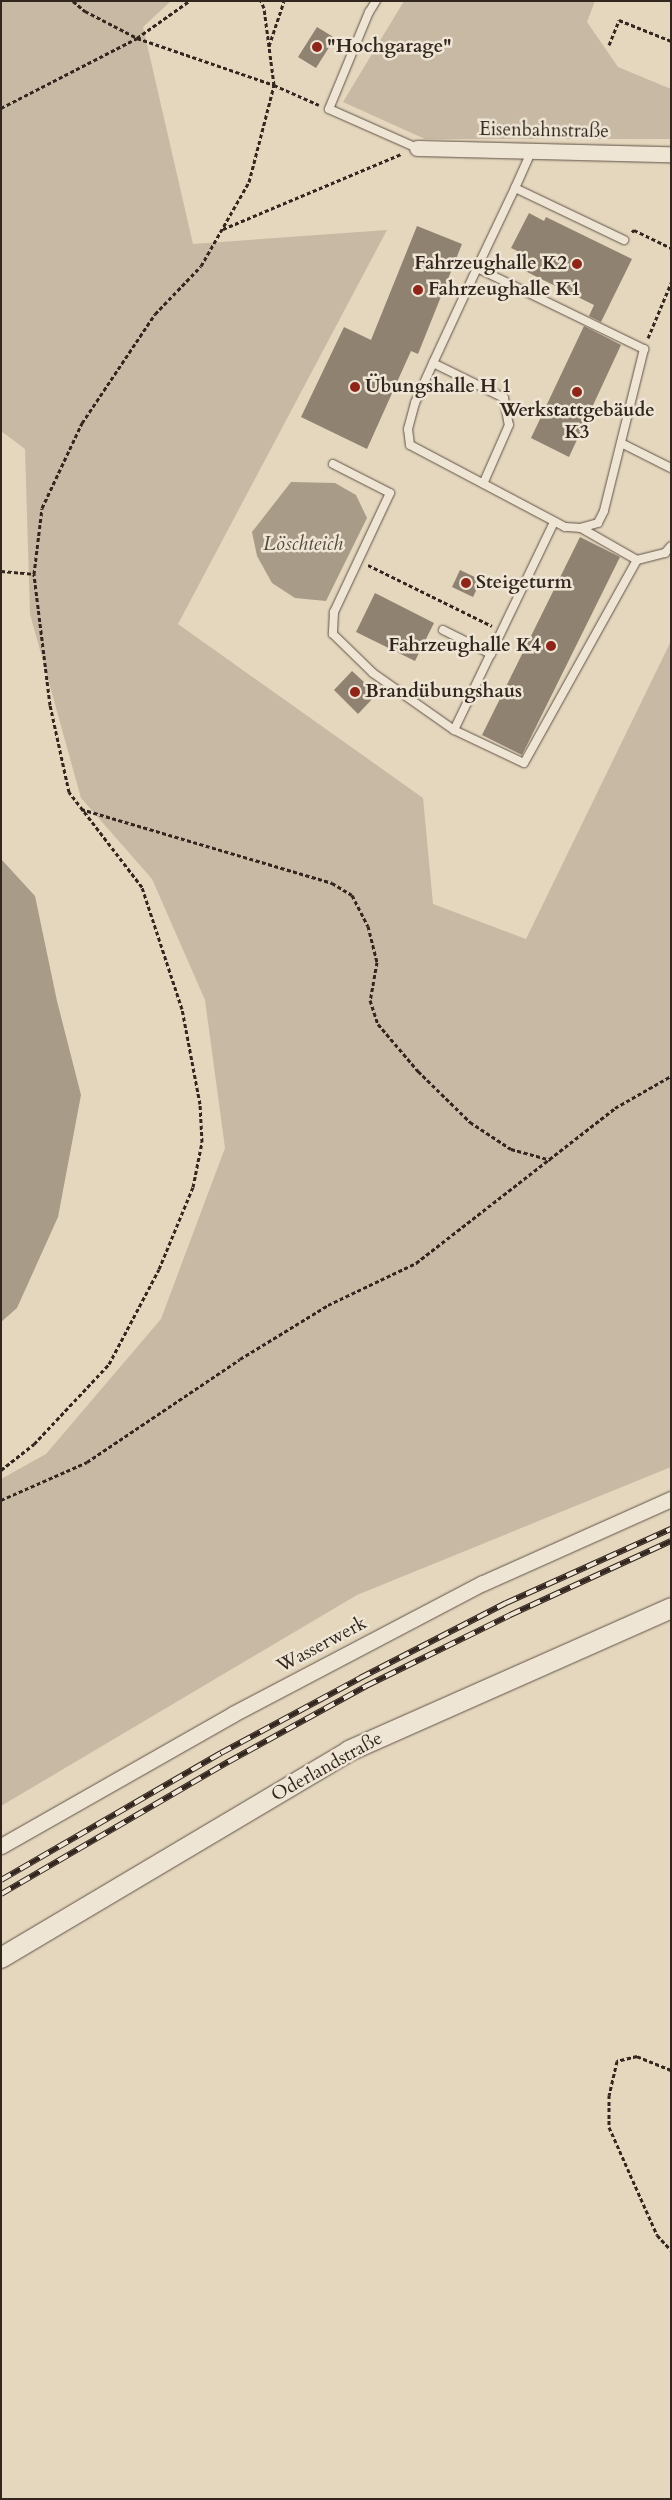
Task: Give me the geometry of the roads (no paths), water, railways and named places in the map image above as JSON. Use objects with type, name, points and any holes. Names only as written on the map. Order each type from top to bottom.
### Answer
[{"type":"street","name":"Eisenbahnstraße","points":[[417,148],[671,154]]},
{"type":"street","name":"Wasserwerk","points":[[1,1846],[233,1714],[483,1583],[671,1499]]},
{"type":"street","name":"Oderlandstraße","points":[[1,1958],[349,1751],[671,1608]]},
{"type":"lane","points":[[376,1],[369,12],[329,109],[417,148]]},
{"type":"lane","points":[[477,268],[644,349],[604,511],[598,522],[581,528],[564,527],[410,446],[408,429],[415,403],[477,268],[515,188],[532,150]]},
{"type":"lane","points":[[515,188],[624,240]]},
{"type":"lane","points":[[433,363],[504,398],[509,425],[483,484]]},
{"type":"lane","points":[[621,443],[671,468]]},
{"type":"lane","points":[[333,464],[390,493],[334,612],[333,634],[373,673],[454,730],[524,764],[636,560]]},
{"type":"lane","points":[[454,730],[554,522]]},
{"type":"lane","points":[[581,528],[636,560],[666,553],[671,546]]},
{"type":"lane","points":[[443,630],[492,654]]},
{"type":"water","name":"Löschteich","points":[[291,482],[335,483],[356,495],[367,518],[326,601],[295,598],[272,583],[257,556],[252,532]]},
{"type":"water","points":[[1,859],[35,896],[57,1001],[81,1095],[58,1217],[17,1308],[1,1322]]},
{"type":"railway","points":[[1,1880],[221,1753],[360,1678],[506,1603],[671,1529]]},
{"type":"railway","points":[[1,1894],[228,1762],[366,1686],[510,1615],[671,1541]]},
{"type":"place","name":"\"Hochgarage\"","points":[[317,47]]},
{"type":"place","name":"Fahrzeughalle K2","points":[[577,264]]},
{"type":"place","name":"Fahrzeughalle K1","points":[[418,290]]},
{"type":"place","name":"Übungshalle H 1","points":[[355,387]]},
{"type":"place","name":"Werkstattgebäude K3","points":[[577,392]]},
{"type":"place","name":"Steigeturm","points":[[466,583]]},
{"type":"place","name":"Fahrzeughalle K4","points":[[551,646]]},
{"type":"place","name":"Brandübungshaus","points":[[355,692]]}]
